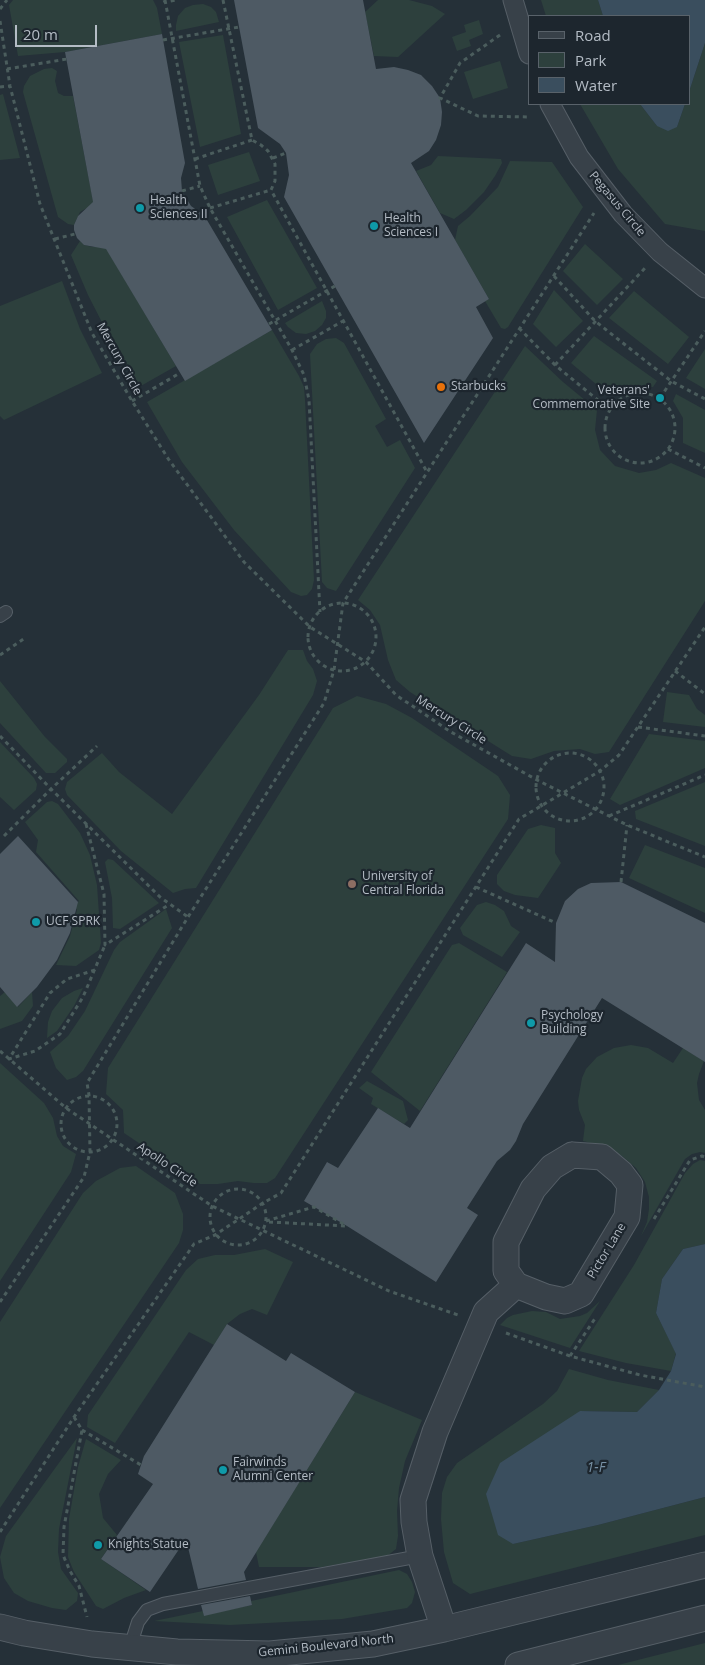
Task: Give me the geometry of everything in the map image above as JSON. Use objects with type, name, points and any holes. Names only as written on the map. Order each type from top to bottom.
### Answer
[{"type":"street","points":[[513,0],[528,51]]},
{"type":"street","name":"Pegasus Circle","points":[[553,110],[579,157],[606,194],[660,252],[705,288]]},
{"type":"street","name":"Pictor Lane","points":[[572,1155],[602,1157],[621,1173],[630,1185],[627,1217],[581,1294],[565,1301],[546,1296],[516,1284],[506,1271],[506,1242],[533,1189],[552,1167],[572,1155]]},
{"type":"street","points":[[444,1629],[420,1556],[414,1522],[413,1500],[435,1432],[486,1312],[516,1284]]},
{"type":"street","name":"Gemini Boulevard North","points":[[0,1627],[130,1656],[177,1652],[270,1654],[373,1644],[444,1629],[705,1565]]},
{"type":"street","points":[[518,1665],[705,1618]]},
{"type":"lane","points":[[130,1656],[138,1622],[147,1610],[164,1604],[420,1556]]},
{"type":"path","points":[[0,9],[7,0]]},
{"type":"path","points":[[177,0],[165,1],[200,186],[210,208],[292,350],[304,375],[310,400],[320,612]]},
{"type":"path","points":[[223,0],[252,140]]},
{"type":"path","name":"Mercury Circle","points":[[0,21],[10,86],[40,204],[92,333],[169,460],[244,562],[310,627],[366,662],[396,695],[451,732],[537,780],[596,809]]},
{"type":"path","points":[[518,22],[460,63],[440,98],[478,116],[553,110]]},
{"type":"path","points":[[163,40],[239,27]]},
{"type":"path","points":[[7,69],[67,59]]},
{"type":"path","points":[[0,87],[10,86]]},
{"type":"path","points":[[195,159],[252,140],[261,145],[273,158],[276,172],[271,190],[210,208]]},
{"type":"path","points":[[273,158],[286,153]]},
{"type":"path","points":[[182,191],[200,186]]},
{"type":"path","points":[[271,190],[427,472]]},
{"type":"path","points":[[0,1302],[84,1177],[90,1152],[87,1083],[188,917],[324,703],[334,670],[344,603],[606,194]]},
{"type":"path","points":[[55,239],[75,234]]},
{"type":"path","points":[[555,365],[660,252]]},
{"type":"path","points":[[553,275],[595,321],[671,381],[705,399]]},
{"type":"path","points":[[269,324],[335,286]]},
{"type":"path","points":[[292,350],[344,321]]},
{"type":"path","points":[[519,328],[555,365],[610,410]]},
{"type":"path","points":[[660,398],[705,331]]},
{"type":"path","points":[[132,401],[180,373]]},
{"type":"path","points":[[638,393],[660,398],[673,416],[673,439],[668,449],[659,457],[648,462],[637,463],[625,460],[615,453],[608,444],[605,420],[610,410],[617,401],[627,395],[638,393]]},
{"type":"path","points":[[668,449],[705,468]]},
{"type":"path","points":[[344,603],[354,605],[364,611],[372,620],[376,631],[376,642],[366,662],[356,668],[345,671],[334,670],[323,665],[315,658],[308,638],[310,627],[320,612],[332,605],[344,603]]},
{"type":"path","points":[[0,1532],[74,1418],[194,1244],[215,1235],[281,1193],[519,819],[600,771],[619,755],[705,627]]},
{"type":"path","points":[[0,655],[25,638]]},
{"type":"path","points":[[675,671],[705,694]]},
{"type":"path","points":[[638,726],[705,736]]},
{"type":"path","points":[[0,736],[50,789],[160,897],[188,917]]},
{"type":"path","points":[[4,836],[50,789],[97,746]]},
{"type":"path","points":[[572,753],[583,756],[593,762],[600,771],[604,782],[604,793],[600,804],[582,819],[560,820],[550,815],[542,807],[538,797],[537,780],[543,766],[551,759],[561,754],[572,753]]},
{"type":"path","points":[[609,816],[705,775]]},
{"type":"path","points":[[596,809],[627,826],[705,857]]},
{"type":"path","points":[[9,1059],[35,1051],[60,1034],[83,997],[105,945],[104,894],[86,824]]},
{"type":"path","points":[[621,882],[627,826]]},
{"type":"path","points":[[476,887],[556,923]]},
{"type":"path","points":[[105,945],[170,904]]},
{"type":"path","points":[[9,1059],[50,994],[67,979],[95,970]]},
{"type":"path","points":[[0,1051],[66,1108]]},
{"type":"path","points":[[89,1095],[99,1097],[107,1102],[114,1109],[118,1118],[118,1128],[109,1145],[100,1150],[90,1152],[73,1148],[62,1134],[61,1125],[62,1116],[66,1108],[80,1097],[89,1095]]},
{"type":"path","name":"Apollo Circle","points":[[66,1108],[212,1206],[263,1231]]},
{"type":"path","points":[[228,1190],[247,1190],[256,1195],[263,1203],[266,1212],[266,1222],[263,1231],[248,1244],[230,1245],[215,1235],[209,1218],[212,1206],[228,1190]]},
{"type":"path","points":[[314,1207],[347,1226],[275,1222],[266,1222],[314,1207]]},
{"type":"path","points":[[667,1379],[705,1387]]},
{"type":"path","points":[[74,1418],[82,1430],[141,1465]]},
{"type":"path","points":[[82,1430],[64,1527],[63,1555],[79,1586],[88,1620]]},
{"type":"green space","points":[[13,0],[153,0],[157,8],[162,34],[65,52],[18,56],[9,5]]},
{"type":"green space","points":[[378,0],[409,0],[432,6],[445,14],[398,57],[374,56],[365,12]]},
{"type":"green space","points":[[541,0],[598,0],[603,15],[546,15]]},
{"type":"green space","points":[[203,4],[211,7],[216,12],[219,22],[176,31],[178,16],[185,8]]},
{"type":"green space","points":[[479,20],[483,34],[469,40],[471,46],[457,51],[452,37],[466,32],[464,25]]},
{"type":"green space","points":[[223,35],[241,134],[200,147],[179,42]]},
{"type":"green space","points":[[705,43],[705,231],[665,224],[618,169],[581,105],[641,105],[657,126],[677,127],[685,105],[690,105],[690,89]]},
{"type":"green space","points":[[500,61],[508,88],[473,99],[464,72]]},
{"type":"green space","points":[[52,68],[57,71],[55,81],[58,93],[64,96],[73,96],[94,206],[80,212],[74,225],[68,224],[58,217],[23,92],[30,76],[44,69]]},
{"type":"green space","points":[[3,94],[20,158],[0,160],[0,95]]},
{"type":"green space","points":[[249,152],[260,181],[218,195],[208,165]]},
{"type":"green space","points":[[438,156],[501,159],[502,163],[484,192],[454,219],[440,213],[416,171],[431,165]]},
{"type":"green space","points":[[510,161],[552,162],[583,207],[505,329],[501,328],[485,301],[489,299],[455,240],[458,226],[498,187]]},
{"type":"green space","points":[[267,200],[317,288],[278,310],[227,217]]},
{"type":"green space","points":[[80,241],[84,245],[92,247],[105,246],[176,366],[139,387],[109,336],[88,295],[71,255]]},
{"type":"green space","points":[[585,244],[623,279],[597,305],[563,271]]},
{"type":"green space","points":[[62,281],[80,329],[102,373],[4,420],[0,416],[0,306]]},
{"type":"green space","points":[[554,290],[583,321],[556,347],[533,324]]},
{"type":"green space","points":[[634,291],[689,337],[668,364],[609,318]]},
{"type":"green space","points":[[322,301],[326,311],[326,318],[315,331],[306,334],[296,333],[285,323]]},
{"type":"green space","points":[[272,330],[304,387],[314,580],[312,589],[307,595],[301,596],[291,592],[234,530],[182,462],[147,402]]},
{"type":"green space","points":[[594,336],[657,381],[653,387],[633,385],[609,395],[571,363]]},
{"type":"green space","points":[[336,338],[344,343],[386,419],[375,426],[387,447],[400,440],[415,468],[336,591],[327,588],[322,582],[310,354],[317,344],[326,339]]},
{"type":"green space","points":[[525,346],[563,382],[597,410],[595,430],[600,450],[615,466],[639,473],[656,470],[671,463],[705,478],[705,601],[609,752],[595,754],[580,749],[554,751],[531,759],[512,756],[410,692],[396,680],[388,660],[380,625],[370,610],[358,600]]},
{"type":"green space","points":[[705,349],[705,389],[686,378]]},
{"type":"green space","points":[[676,394],[705,410],[705,453],[683,443],[683,418],[673,401]]},
{"type":"green space","points":[[288,650],[303,650],[317,681],[313,695],[196,888],[173,893],[121,851],[67,795],[65,789],[67,782],[102,753],[119,772],[172,814],[259,695]]},
{"type":"green space","points":[[0,681],[45,737],[67,759],[67,762],[55,773],[46,773],[0,723]]},
{"type":"green space","points":[[667,692],[689,695],[697,709],[705,715],[705,727],[663,722]]},
{"type":"green space","points":[[357,696],[386,704],[412,718],[498,776],[510,795],[508,819],[275,1178],[267,1183],[238,1181],[200,1184],[124,1133],[123,1110],[106,1094],[108,1068],[333,708]]},
{"type":"green space","points":[[649,734],[705,741],[705,768],[620,805],[610,799]]},
{"type":"green space","points":[[0,742],[34,778],[37,784],[36,790],[14,810],[0,797]]},
{"type":"green space","points":[[705,782],[705,846],[636,819],[635,811]]},
{"type":"green space","points":[[52,801],[58,804],[80,833],[90,855],[97,885],[101,943],[99,950],[76,966],[56,965],[70,936],[77,910],[74,905],[79,901],[36,852],[38,840],[25,822],[47,802]]},
{"type":"green space","points":[[541,825],[555,828],[555,853],[561,863],[538,898],[515,895],[504,891],[497,884],[497,875],[528,829]]},
{"type":"green space","points":[[645,845],[705,868],[705,913],[629,878]]},
{"type":"green space","points":[[108,859],[113,860],[159,903],[120,929],[113,928],[112,898],[105,862]]},
{"type":"green space","points":[[486,902],[504,911],[511,926],[520,932],[502,957],[463,935],[460,928],[477,905]]},
{"type":"green space","points":[[166,909],[172,928],[83,1071],[76,1077],[67,1080],[56,1068],[50,1052],[68,1036],[85,1011],[114,950],[120,942]]},
{"type":"green space","points":[[459,943],[507,972],[420,1111],[371,1072],[452,945]]},
{"type":"green space","points":[[83,988],[74,1006],[57,1031],[47,1038],[48,1022],[52,1011],[62,998]]},
{"type":"green space","points":[[5,992],[18,1007],[32,992],[33,1006],[22,1021],[0,1029],[0,996]]},
{"type":"green space","points":[[631,1045],[648,1048],[673,1063],[683,1048],[704,1061],[697,1083],[699,1100],[705,1110],[705,1153],[692,1154],[685,1159],[641,1236],[647,1222],[649,1209],[649,1197],[645,1182],[636,1168],[622,1156],[606,1147],[583,1141],[585,1125],[579,1110],[578,1101],[582,1078],[586,1069],[597,1057],[614,1048]]},
{"type":"green space","points":[[0,1063],[44,1103],[53,1118],[57,1136],[63,1146],[76,1154],[71,1172],[0,1281]]},
{"type":"green space","points":[[367,1081],[403,1101],[408,1120],[404,1124],[371,1104],[373,1098],[359,1088]]},
{"type":"green space","points":[[700,1160],[705,1161],[705,1244],[683,1249],[662,1279],[656,1313],[676,1353],[671,1371],[626,1363],[579,1351],[634,1265],[685,1173],[693,1164]]},
{"type":"green space","points":[[136,1166],[175,1193],[183,1214],[183,1230],[179,1243],[0,1508],[0,1322],[83,1193],[96,1181],[120,1168]]},
{"type":"green space","points":[[265,1249],[293,1262],[267,1315],[252,1309],[240,1314],[227,1324],[214,1345],[189,1332],[115,1443],[87,1427],[88,1415],[186,1270],[198,1259]]},
{"type":"green space","points":[[600,1301],[570,1348],[500,1325],[513,1315],[532,1311],[546,1312],[560,1319],[580,1316],[587,1313]]},
{"type":"green space","points":[[569,1369],[608,1380],[659,1390],[637,1412],[580,1411],[513,1544],[598,1525],[705,1497],[705,1535],[470,1594],[453,1583],[444,1552],[441,1519],[442,1493],[447,1477],[457,1463],[543,1404],[557,1391]]},
{"type":"green space","points":[[355,1392],[422,1420],[405,1461],[399,1488],[396,1549],[387,1556],[322,1567],[259,1567],[256,1552]]},
{"type":"green space","points":[[77,1438],[59,1529],[58,1552],[61,1569],[78,1593],[77,1601],[66,1610],[28,1601],[14,1593],[4,1578],[0,1557],[6,1536]]},
{"type":"green space","points":[[86,1439],[121,1460],[108,1474],[99,1494],[103,1518],[117,1535],[101,1559],[146,1590],[124,1598],[103,1609],[96,1606],[74,1572],[68,1557],[69,1519],[78,1467]]},
{"type":"green space","points":[[399,1570],[407,1574],[415,1592],[412,1603],[407,1608],[342,1619],[230,1625],[154,1621],[203,1611],[204,1615],[252,1605],[251,1601]]},
{"type":"green space","points":[[705,1643],[705,1665],[618,1665]]},
{"type":"water","points":[[598,0],[705,0],[705,43],[690,89],[690,15],[603,15]]},
{"type":"water","points":[[641,105],[685,105],[677,127],[668,131],[657,126]]},
{"type":"water","name":"1-F","points":[[705,1244],[705,1497],[598,1525],[513,1544],[498,1535],[486,1494],[500,1463],[580,1411],[637,1412],[659,1390],[671,1371],[676,1354],[656,1313],[662,1279],[683,1249]]},
{"type":"building","name":"Health Sciences I","points":[[234,0],[363,0],[376,69],[394,67],[421,75],[440,98],[441,125],[436,140],[429,151],[411,163],[489,299],[476,307],[493,338],[424,443],[284,197],[289,175],[286,153],[280,144],[258,128]]},
{"type":"building","name":"Health Sciences II","points":[[162,34],[185,163],[181,178],[182,191],[191,206],[204,215],[272,330],[185,381],[106,249],[84,245],[77,238],[74,230],[78,216],[93,202],[65,52]]},
{"type":"building","name":"UCF SPRK","points":[[18,836],[78,902],[70,933],[57,960],[37,987],[17,1007],[0,987],[0,854]]},
{"type":"building","name":"Psychology Building","points":[[621,882],[705,923],[705,1062],[602,998],[523,1124],[516,1141],[510,1150],[497,1161],[467,1208],[478,1215],[436,1282],[304,1201],[327,1162],[338,1168],[378,1108],[410,1128],[526,943],[555,962],[556,923],[565,901],[578,889],[591,883]]},
{"type":"building","name":"Fairwinds Alumni Center","points":[[227,1324],[286,1361],[291,1353],[355,1392],[244,1572],[246,1580],[198,1589],[186,1539],[150,1592],[101,1559],[153,1484],[138,1474],[144,1456]]},
{"type":"building","points":[[250,1596],[252,1605],[204,1616],[201,1605]]},
{"type":"place","name":"Health Sciences II","points":[[140,208]]},
{"type":"place","name":"Health Sciences I","points":[[374,226]]},
{"type":"place","name":"Starbucks","points":[[441,387]]},
{"type":"place","name":"Veterans' Commemorative Site","points":[[660,398]]},
{"type":"place","name":"University of Central Florida","points":[[352,884]]},
{"type":"place","name":"UCF SPRK","points":[[36,922]]},
{"type":"place","name":"Psychology Building","points":[[531,1023]]},
{"type":"place","name":"Fairwinds Alumni Center","points":[[223,1470]]},
{"type":"place","name":"Knights Statue","points":[[98,1545]]}]
